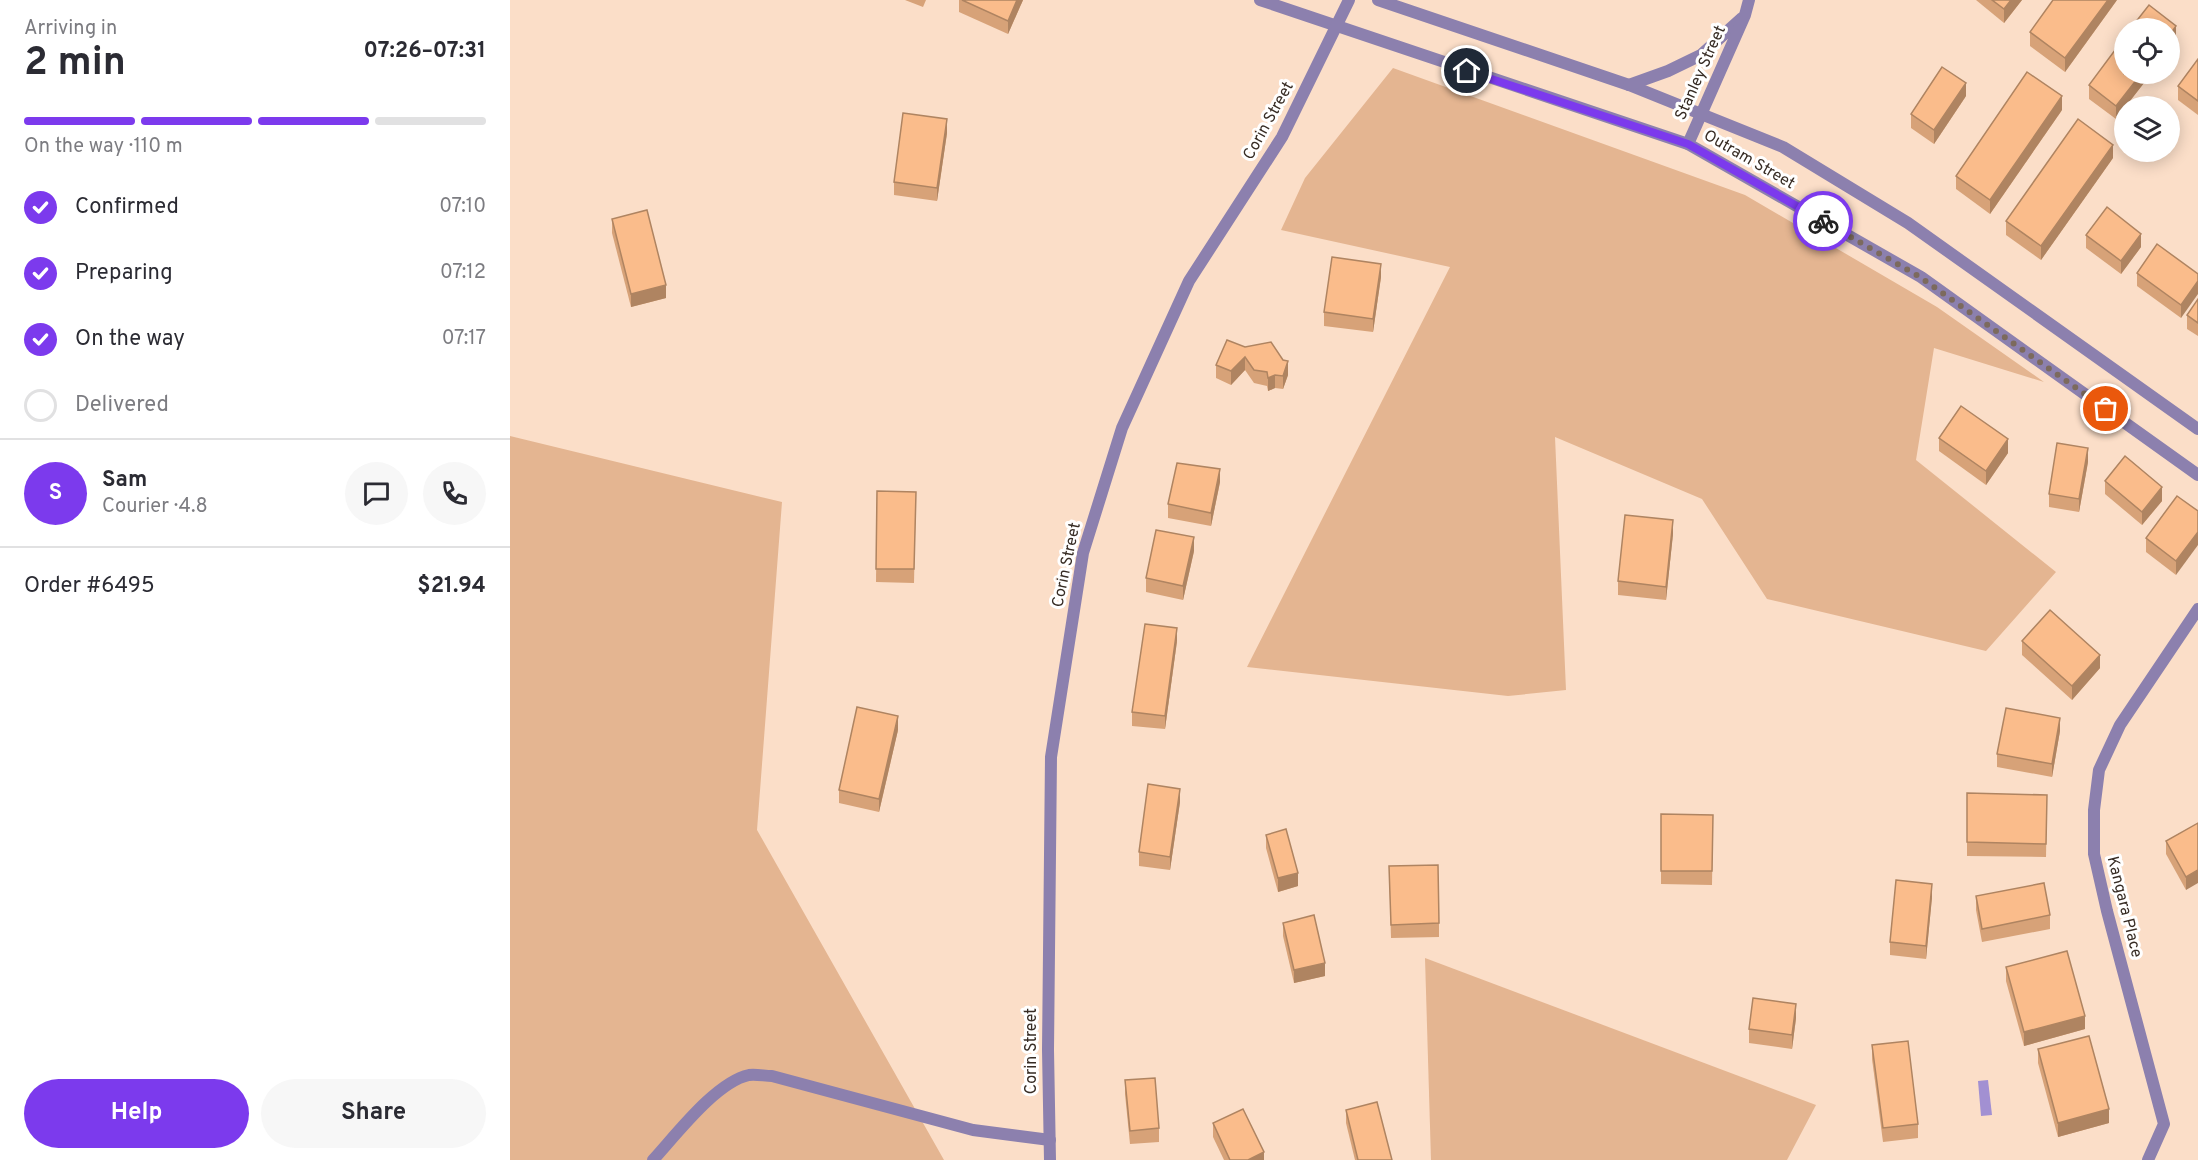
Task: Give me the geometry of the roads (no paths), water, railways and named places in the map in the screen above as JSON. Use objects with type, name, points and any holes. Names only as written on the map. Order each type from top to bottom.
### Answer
[{"type":"street","name":"Outram Street","points":[[1260,0],[1688,144],[1920,277],[2198,475]]},
{"type":"street","name":"Corin Street","points":[[1050,1160],[1048,1050],[1051,757],[1083,553],[1122,428],[1189,281],[1282,137],[1348,0]]},
{"type":"street","name":"Outram Street","points":[[1378,0],[1629,85],[1783,147],[1908,223],[2198,429]]},
{"type":"street","name":"Stanley Street","points":[[1688,144],[1745,15],[1749,0]]},
{"type":"street","name":"Stanley Street","points":[[1629,85],[1668,71],[1701,55],[1745,15]]},
{"type":"street","name":"Kangara Place","points":[[2148,1160],[2164,1124],[2094,854],[2094,810],[2100,770],[2120,725],[2198,609]]},
{"type":"street","points":[[653,1160],[714,1095],[729,1083],[749,1075],[783,1079],[973,1130],[1050,1140]]}]
